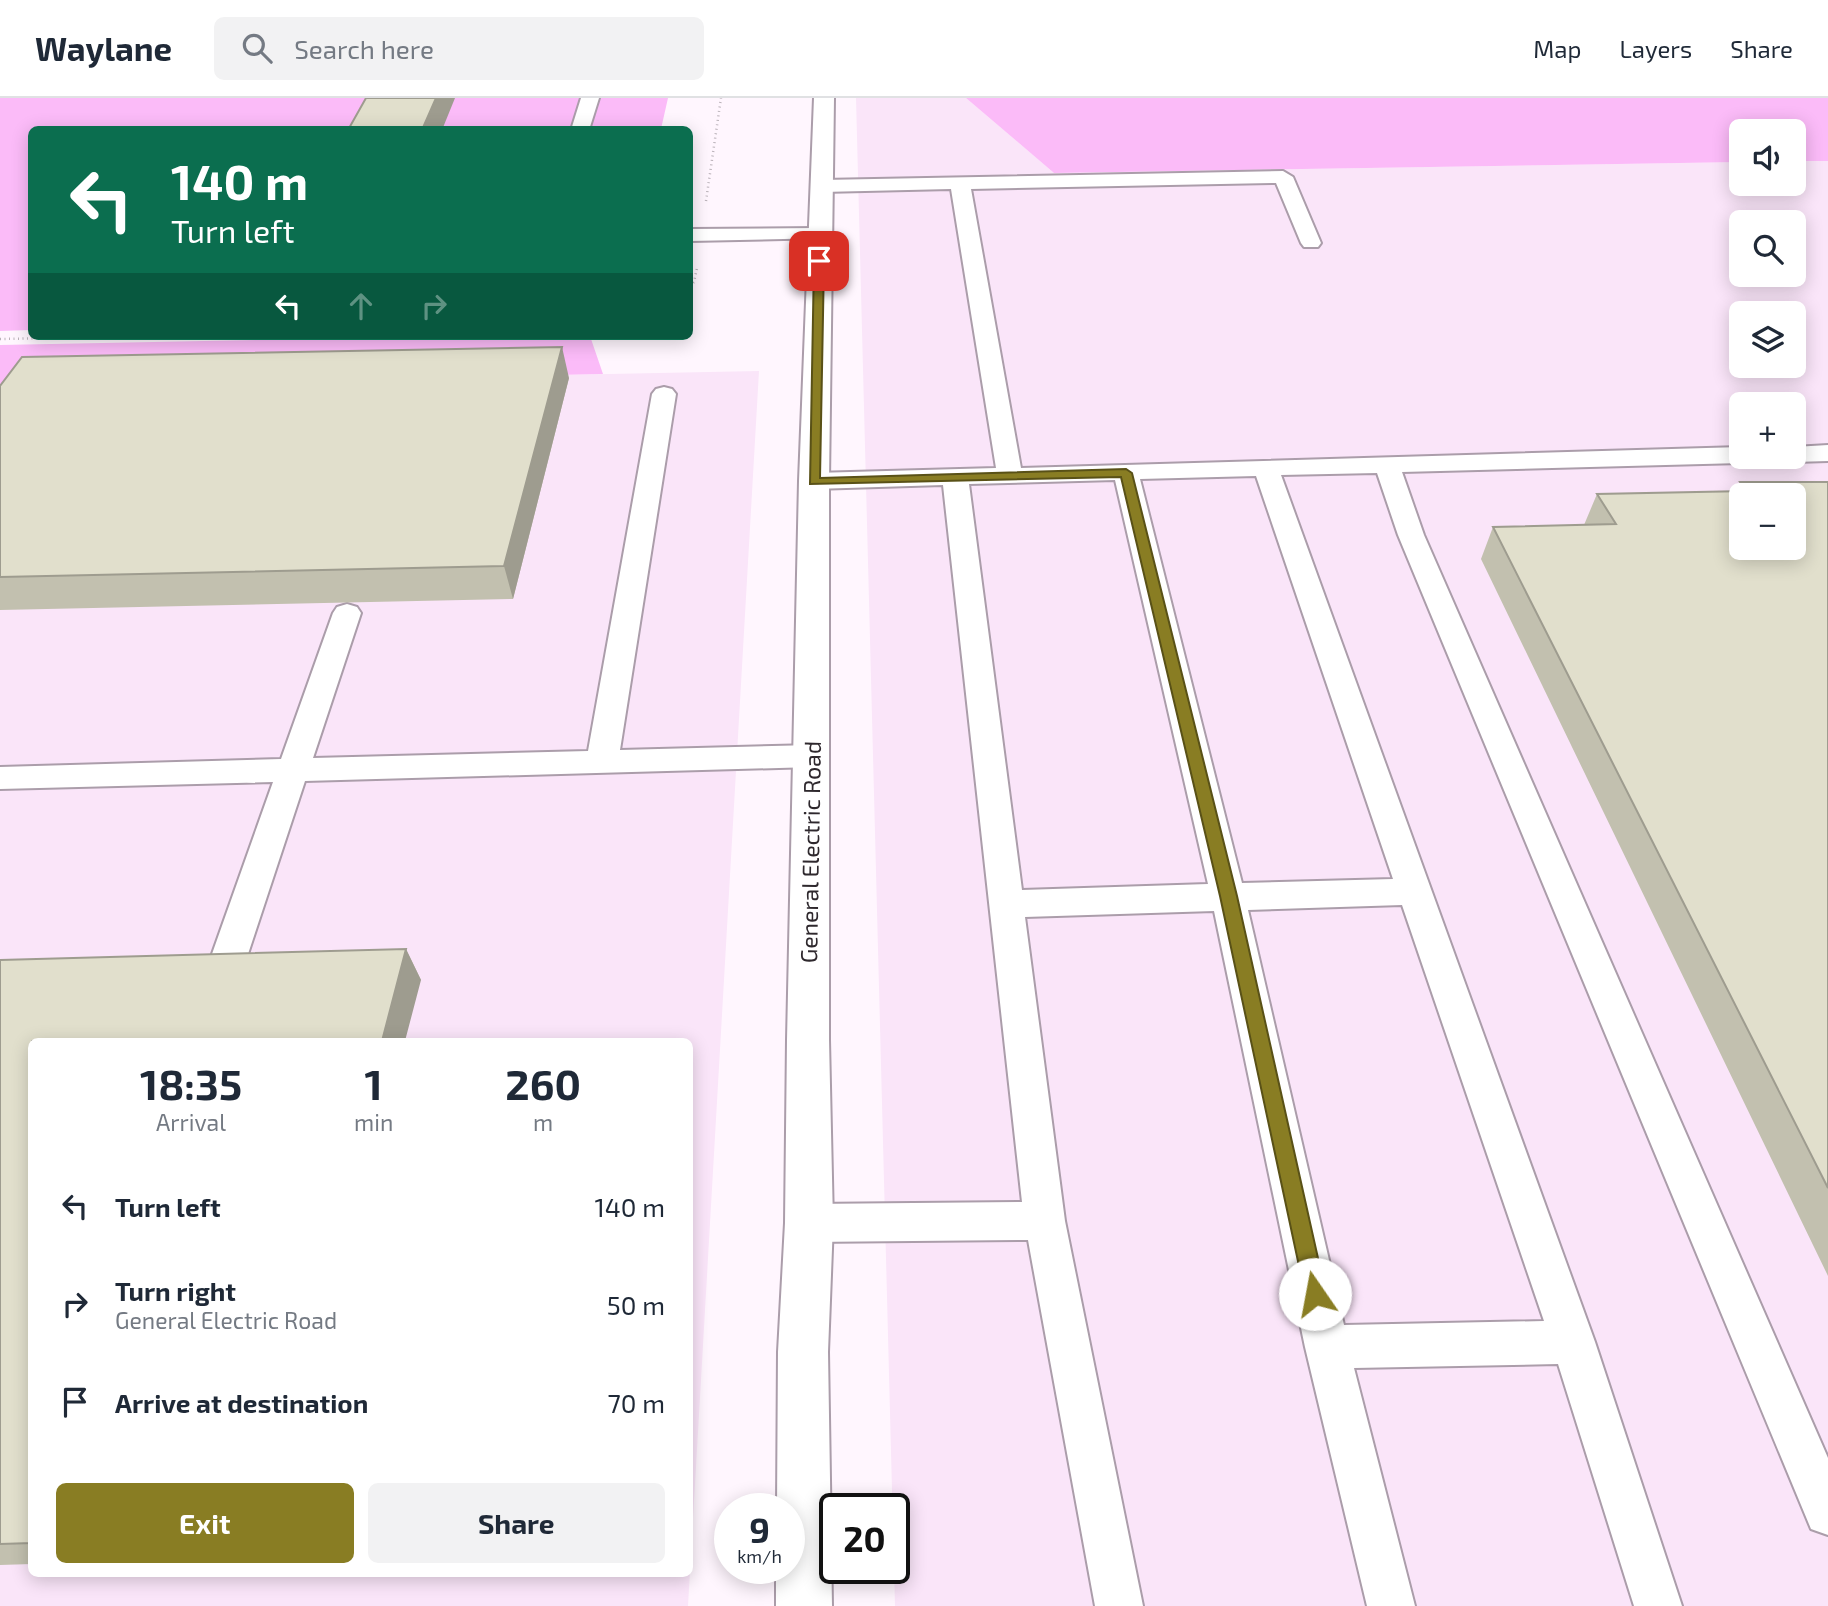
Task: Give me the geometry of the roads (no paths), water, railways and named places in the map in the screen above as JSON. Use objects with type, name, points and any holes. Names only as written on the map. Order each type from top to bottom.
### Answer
[{"type":"main road","name":"General Electric Road","points":[[804,1606],[803,1352],[809,1223],[808,1040],[814,481],[824,98]]},
{"type":"lane","points":[[581,126],[590,98]]},
{"type":"lane","points":[[822,186],[1283,177],[1311,243]]},
{"type":"lane","points":[[960,184],[1010,476]]},
{"type":"lane","points":[[693,235],[820,234]]},
{"type":"lane","points":[[602,762],[664,394]]},
{"type":"lane","points":[[1806,454],[1828,453]]},
{"type":"lane","points":[[814,481],[1729,455]]},
{"type":"lane","points":[[1386,463],[1411,535],[1828,1512]]},
{"type":"lane","points":[[1266,468],[1573,1342],[1658,1606]]},
{"type":"lane","points":[[1126,473],[1228,896],[1327,1347],[1391,1606]]},
{"type":"lane","points":[[955,478],[1045,1221],[1119,1606]]},
{"type":"lane","points":[[230,954],[347,613]]},
{"type":"lane","points":[[0,778],[813,756]]},
{"type":"lane","points":[[1007,904],[1415,891]]},
{"type":"lane","points":[[809,1223],[1045,1221]]},
{"type":"lane","points":[[1327,1347],[1573,1342]]}]
